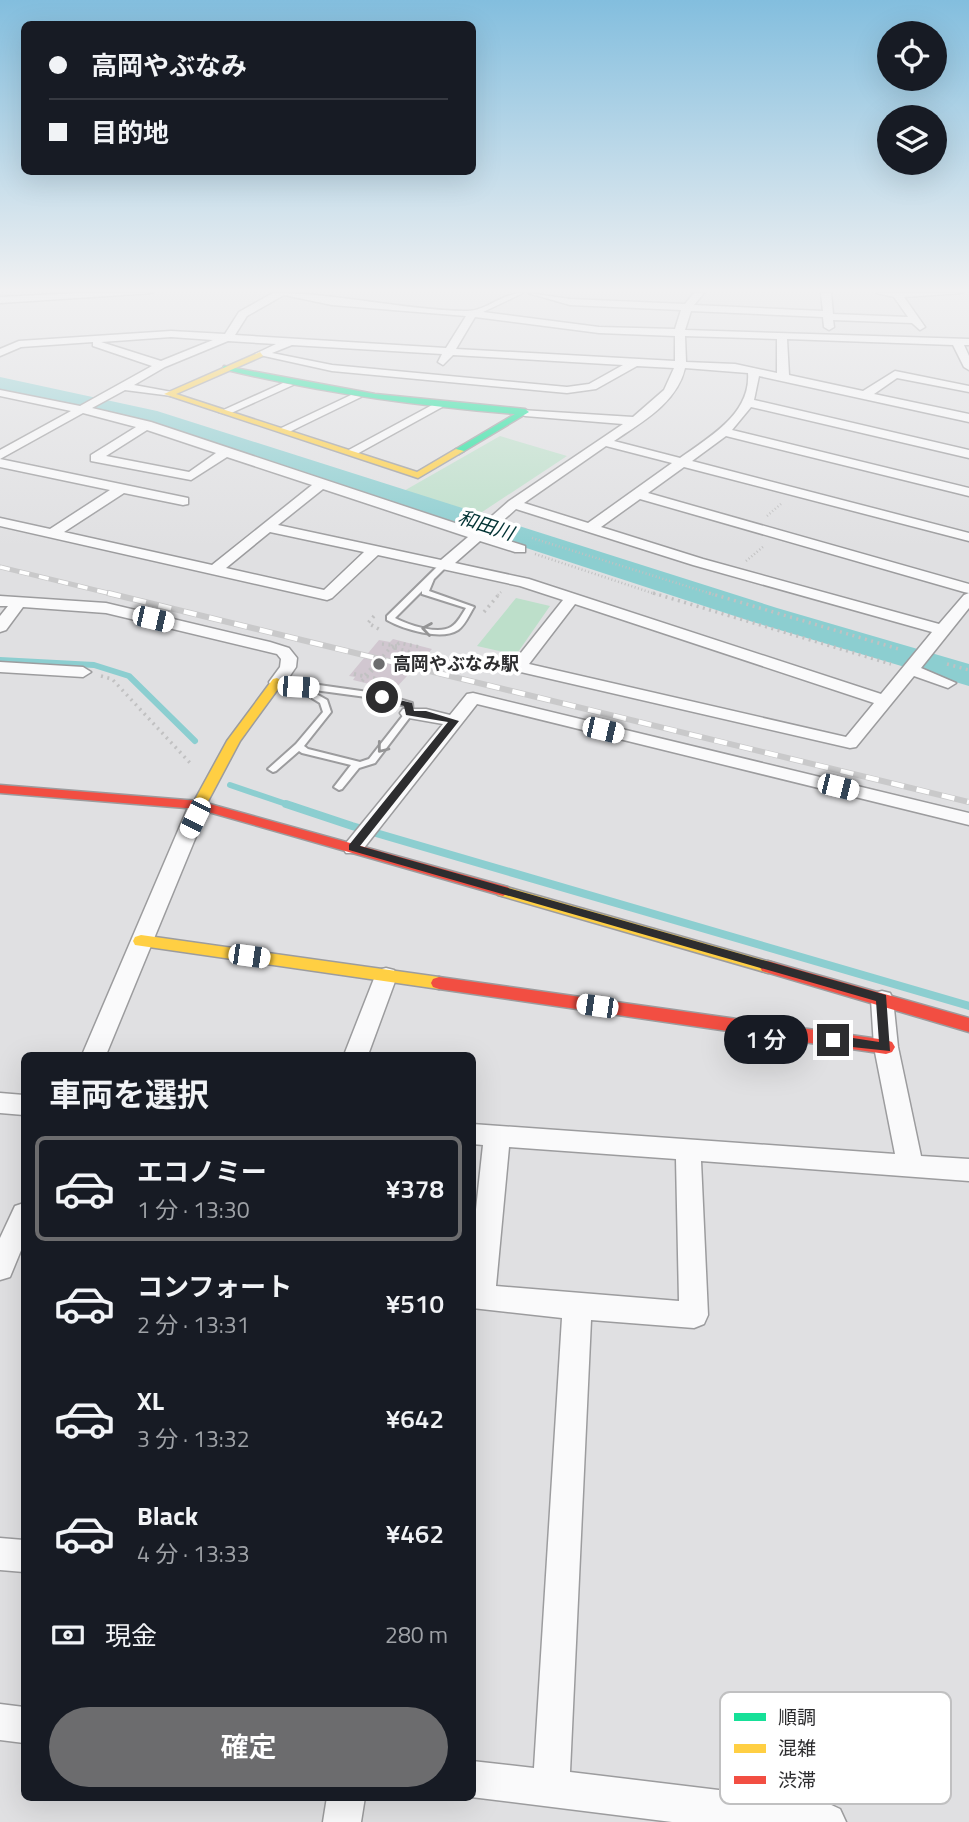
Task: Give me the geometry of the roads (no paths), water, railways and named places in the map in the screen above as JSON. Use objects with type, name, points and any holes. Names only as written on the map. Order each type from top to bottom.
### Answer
[{"type":"street","points":[[0,455],[137,378]]},
{"type":"street","points":[[168,394],[204,378]]},
{"type":"street","points":[[262,378],[355,397],[636,421]]},
{"type":"street","points":[[453,378],[567,390],[592,387],[608,378]]},
{"type":"street","points":[[443,566],[514,503],[636,421],[667,394],[677,378]]},
{"type":"street","points":[[590,528],[724,432],[741,414],[753,388],[753,378]]},
{"type":"street","points":[[787,378],[969,418]]},
{"type":"street","points":[[864,396],[889,378]]},
{"type":"street","points":[[915,378],[969,389]]},
{"type":"street","points":[[225,412],[287,385]]},
{"type":"street","points":[[122,386],[168,394],[418,475],[525,412]]},
{"type":"street","points":[[0,393],[89,404],[321,484],[330,484],[481,530],[520,549]]},
{"type":"street","points":[[283,430],[355,397]]},
{"type":"street","points":[[746,402],[969,454]]},
{"type":"street","points":[[351,452],[438,406]]},
{"type":"street","points":[[147,425],[95,458],[191,477],[225,452]]},
{"type":"street","points":[[724,432],[969,492]]},
{"type":"street","points":[[0,438],[21,442]]},
{"type":"street","points":[[605,442],[969,537]]},
{"type":"street","points":[[0,463],[183,501]]},
{"type":"street","points":[[213,571],[321,484]]},
{"type":"street","points":[[52,534],[122,488]]},
{"type":"street","points":[[638,494],[969,589]]},
{"type":"street","points":[[514,503],[734,572],[942,630]]},
{"type":"street","points":[[0,522],[327,595],[374,551]]},
{"type":"street","points":[[266,527],[524,582],[883,700]]},
{"type":"street","points":[[572,598],[518,667],[850,743],[969,598]]},
{"type":"street","points":[[0,601],[106,608],[270,646],[283,651],[289,658],[288,667],[236,734],[212,775],[95,1052]]},
{"type":"street","points":[[0,627],[19,602]]},
{"type":"street","points":[[913,665],[948,683]]},
{"type":"street","points":[[0,667],[83,671]]},
{"type":"street","points":[[356,843],[473,698],[969,819]]},
{"type":"street","points":[[409,713],[454,721]]},
{"type":"street","points":[[0,789],[199,805],[356,843],[969,1025]]},
{"type":"street","points":[[141,941],[886,1047]]},
{"type":"street","points":[[357,1052],[386,976]]},
{"type":"street","points":[[881,999],[886,1047],[910,1165]]},
{"type":"street","points":[[0,1103],[21,1105]]},
{"type":"street","points":[[688,1148],[694,1315],[481,1298],[485,1135],[688,1148],[969,1170]]},
{"type":"street","points":[[0,1268],[21,1221]]},
{"type":"street","points":[[551,1787],[576,1306]]},
{"type":"street","points":[[0,1554],[21,1556]]},
{"type":"street","points":[[0,1722],[21,1725]]},
{"type":"street","points":[[476,1779],[827,1822]]},
{"type":"street","points":[[342,1822],[345,1801]]},
{"type":"lane","points":[[431,578],[425,592],[470,607],[451,630],[433,631],[390,618],[443,566]]},
{"type":"lane","points":[[277,682],[382,697],[409,705],[409,713],[372,761],[357,764],[305,751],[299,746]]},
{"type":"lane","points":[[272,769],[299,746],[327,712],[324,702],[298,687]]},
{"type":"lane","points":[[339,787],[357,764]]},
{"type":"waterway","name":"和田川","points":[[0,384],[148,416],[765,615],[969,675]]},
{"type":"waterway","points":[[0,660],[94,665],[129,676],[195,741]]},
{"type":"waterway","points":[[230,785],[292,806]]},
{"type":"waterway","points":[[286,804],[292,806]]},
{"type":"waterway","points":[[292,806],[352,826],[969,1006]]},
{"type":"railway","points":[[0,567],[116,595]]},
{"type":"railway","points":[[108,593],[969,802]]},
{"type":"place","name":"高岡やぶなみ駅","points":[[379,664]]}]
